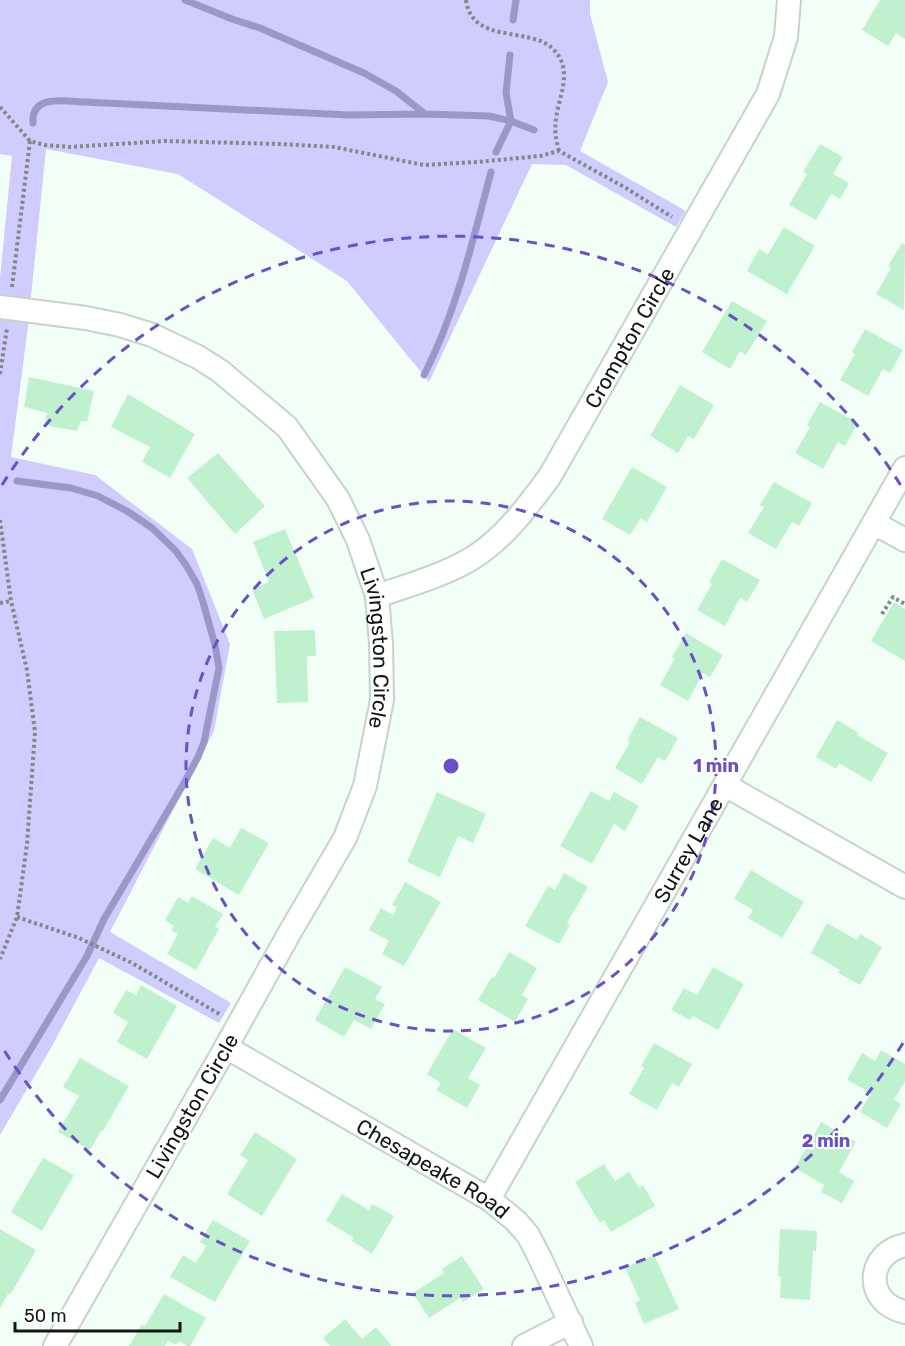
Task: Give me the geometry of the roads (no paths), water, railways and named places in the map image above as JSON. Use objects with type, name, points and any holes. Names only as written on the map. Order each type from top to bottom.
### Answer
[{"type":"street","name":"Crompton Circle","points":[[377,596],[437,575],[472,558],[496,539],[524,511],[550,476],[768,94],[786,37],[789,0]]},
{"type":"street","name":"Livingston Circle","points":[[5,307],[86,318],[152,335],[198,357],[220,371],[287,427],[338,499],[358,540],[377,596],[381,644],[381,700],[365,786],[345,838],[55,1346]]},
{"type":"street","name":"Surrey Lane","points":[[489,1199],[905,468]]},
{"type":"street","points":[[873,523],[905,540]]},
{"type":"street","points":[[725,786],[905,887]]},
{"type":"street","name":"Chesapeake Road","points":[[226,1047],[489,1199],[516,1221],[528,1235],[539,1256],[581,1346]]},
{"type":"street","points":[[905,1245],[885,1254],[875,1274],[875,1285],[886,1305],[905,1312]]},
{"type":"street","points":[[524,1346],[571,1322]]},
{"type":"waterway","points":[[185,0],[260,28],[364,73],[396,91],[425,114]]},
{"type":"waterway","points":[[513,20],[516,0]]},
{"type":"waterway","points":[[496,152],[511,121],[506,93],[510,55]]},
{"type":"waterway","points":[[33,123],[37,107],[43,103],[59,101],[348,115],[489,116],[534,130]]},
{"type":"waterway","points":[[424,375],[455,301],[491,172]]},
{"type":"waterway","points":[[0,1100],[87,956],[104,919],[198,757],[204,742],[219,668],[215,645],[197,584],[175,550],[152,528],[127,511],[98,496],[71,488],[17,481]]}]
